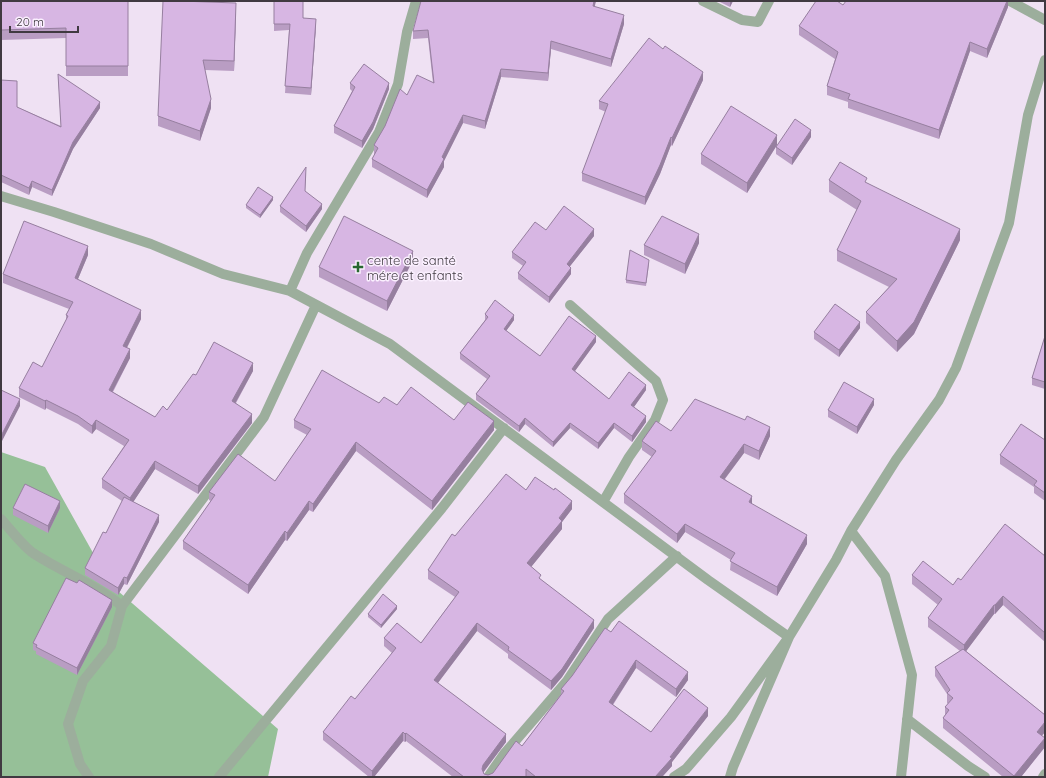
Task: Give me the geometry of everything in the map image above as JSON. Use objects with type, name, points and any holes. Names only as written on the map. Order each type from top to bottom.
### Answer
[{"type":"street","points":[[290,291],[306,252],[379,132],[398,84],[407,32],[416,1]]},
{"type":"street","points":[[703,1],[742,20],[758,22],[769,1]]},
{"type":"street","points":[[1010,1],[1045,20]]},
{"type":"street","points":[[674,777],[686,769],[731,716],[789,637],[836,560],[851,532],[896,460],[939,400],[956,368],[1009,222],[1028,115],[1045,60]]},
{"type":"street","points":[[1,196],[151,244],[224,274],[290,291],[390,344],[603,502],[789,637]]},
{"type":"street","points":[[89,777],[80,764],[68,724],[83,681],[112,646],[122,606],[264,417],[316,304]]},
{"type":"street","points":[[570,305],[656,381],[663,400],[655,420],[629,457],[603,502]]},
{"type":"street","points":[[218,777],[442,508],[504,428]]},
{"type":"street","points":[[1,519],[31,552],[111,597],[122,606]]},
{"type":"street","points":[[851,532],[885,576],[912,675],[901,777]]},
{"type":"street","points":[[488,777],[504,754],[567,681],[608,619],[677,556]]},
{"type":"street","points":[[730,777],[789,637]]},
{"type":"street","points":[[907,719],[968,766],[985,777]]},
{"type":"green space","points":[[1,452],[45,467],[111,585],[278,729],[268,777],[1,777]]},
{"type":"building","points":[[1,1],[128,1],[128,66],[66,66],[66,28],[1,30]]},
{"type":"building","points":[[163,1],[236,3],[234,61],[203,60],[211,99],[200,131],[158,116]]},
{"type":"building","points":[[274,1],[303,1],[303,18],[316,19],[311,88],[285,86],[290,24],[274,24]]},
{"type":"building","points":[[421,1],[594,1],[593,6],[624,15],[611,59],[551,41],[548,73],[501,69],[485,121],[463,115],[442,157],[444,159],[427,190],[372,159],[378,148],[374,145],[385,126],[400,89],[407,95],[417,75],[434,83],[428,30],[413,31]]},
{"type":"building","points":[[816,1],[837,1],[843,5],[846,1],[1007,1],[987,49],[970,42],[939,130],[848,99],[850,94],[827,86],[838,52],[799,26]]},
{"type":"building","points":[[649,38],[663,49],[665,46],[703,72],[672,138],[671,137],[645,197],[582,173],[608,104],[599,101]]},
{"type":"building","points":[[364,64],[389,83],[373,122],[362,141],[334,126],[355,87],[350,83]]},
{"type":"building","points":[[58,74],[100,102],[73,142],[52,190],[32,181],[29,188],[1,175],[1,80],[17,81],[17,107],[61,127]]},
{"type":"building","points":[[731,106],[777,135],[747,183],[701,154]]},
{"type":"building","points":[[795,119],[811,130],[792,158],[776,147]]},
{"type":"building","points":[[840,162],[867,178],[865,182],[960,229],[914,322],[897,341],[866,312],[897,279],[837,250],[861,201],[829,180]]},
{"type":"building","points":[[306,167],[305,191],[322,204],[306,226],[280,206]]},
{"type":"building","points":[[258,187],[273,197],[260,215],[246,205]]},
{"type":"building","points":[[564,206],[594,229],[567,264],[571,268],[549,297],[518,273],[526,262],[512,252],[535,222],[546,230]]},
{"type":"building","points":[[344,216],[413,251],[387,301],[319,267]]},
{"type":"building","points":[[662,216],[699,234],[685,264],[644,245]]},
{"type":"building","points":[[24,221],[88,246],[75,278],[141,310],[123,346],[130,349],[109,390],[155,417],[163,406],[167,410],[193,374],[196,375],[214,342],[253,363],[232,401],[252,414],[198,486],[155,461],[130,498],[102,479],[129,440],[96,420],[92,426],[78,416],[19,388],[33,362],[42,367],[68,316],[66,315],[73,302],[3,274]]},
{"type":"building","points":[[630,250],[649,260],[646,283],[626,280]]},
{"type":"building","points":[[495,300],[514,315],[504,329],[540,356],[569,316],[596,336],[572,369],[609,399],[629,372],[646,385],[631,405],[646,416],[632,436],[614,423],[598,443],[570,423],[553,442],[525,418],[519,426],[476,394],[490,376],[460,353],[488,317],[485,314]]},
{"type":"building","points":[[835,304],[860,322],[839,350],[814,332]]},
{"type":"building","points":[[1045,336],[1045,382],[1032,378]]},
{"type":"building","points":[[322,370],[379,403],[384,397],[397,405],[411,387],[454,420],[468,402],[494,421],[432,501],[356,442],[313,504],[309,501],[287,533],[285,531],[248,585],[183,541],[215,495],[209,492],[238,454],[275,481],[311,429],[294,420]]},
{"type":"building","points":[[844,382],[874,399],[857,427],[828,410]]},
{"type":"building","points":[[1,390],[20,399],[1,436]]},
{"type":"building","points":[[695,399],[745,420],[747,416],[770,427],[759,451],[744,444],[720,477],[752,496],[749,502],[807,535],[777,587],[730,561],[735,553],[685,524],[677,534],[624,494],[656,451],[642,441],[656,421],[671,431]]},
{"type":"building","points":[[1021,424],[1045,440],[1045,493],[1034,485],[1037,481],[1000,455]]},
{"type":"building","points":[[506,474],[526,490],[535,477],[554,490],[555,488],[572,501],[559,518],[562,521],[527,563],[541,575],[539,578],[594,620],[562,669],[551,681],[508,650],[509,647],[477,623],[434,680],[506,734],[483,765],[482,769],[484,774],[488,775],[493,773],[516,741],[522,746],[564,691],[561,689],[572,676],[605,628],[611,632],[619,621],[688,672],[676,689],[636,660],[609,702],[651,732],[684,689],[708,708],[670,757],[672,758],[655,777],[536,777],[526,769],[526,777],[464,777],[403,732],[372,771],[323,732],[351,696],[355,699],[396,648],[384,638],[397,623],[421,643],[459,592],[428,570],[452,534],[455,536]]},
{"type":"building","points":[[25,484],[60,501],[48,526],[13,508]]},
{"type":"building","points":[[124,497],[159,515],[127,578],[124,577],[118,588],[85,568],[103,532],[106,533]]},
{"type":"building","points":[[1005,524],[1045,556],[1045,633],[1003,596],[994,605],[964,645],[928,618],[942,599],[912,575],[923,561],[953,585],[958,578],[961,580]]},
{"type":"building","points":[[66,578],[77,583],[79,580],[112,600],[77,668],[36,647],[37,645],[33,643]]},
{"type":"building","points":[[383,594],[397,606],[381,625],[368,614]]},
{"type":"building","points":[[963,649],[1045,715],[1045,722],[1037,732],[1045,738],[1014,776],[943,718],[949,710],[945,707],[953,698],[947,693],[950,690],[935,667]]},
{"type":"place","name":"cente de santé mére et enfants","points":[[358,267]]}]
